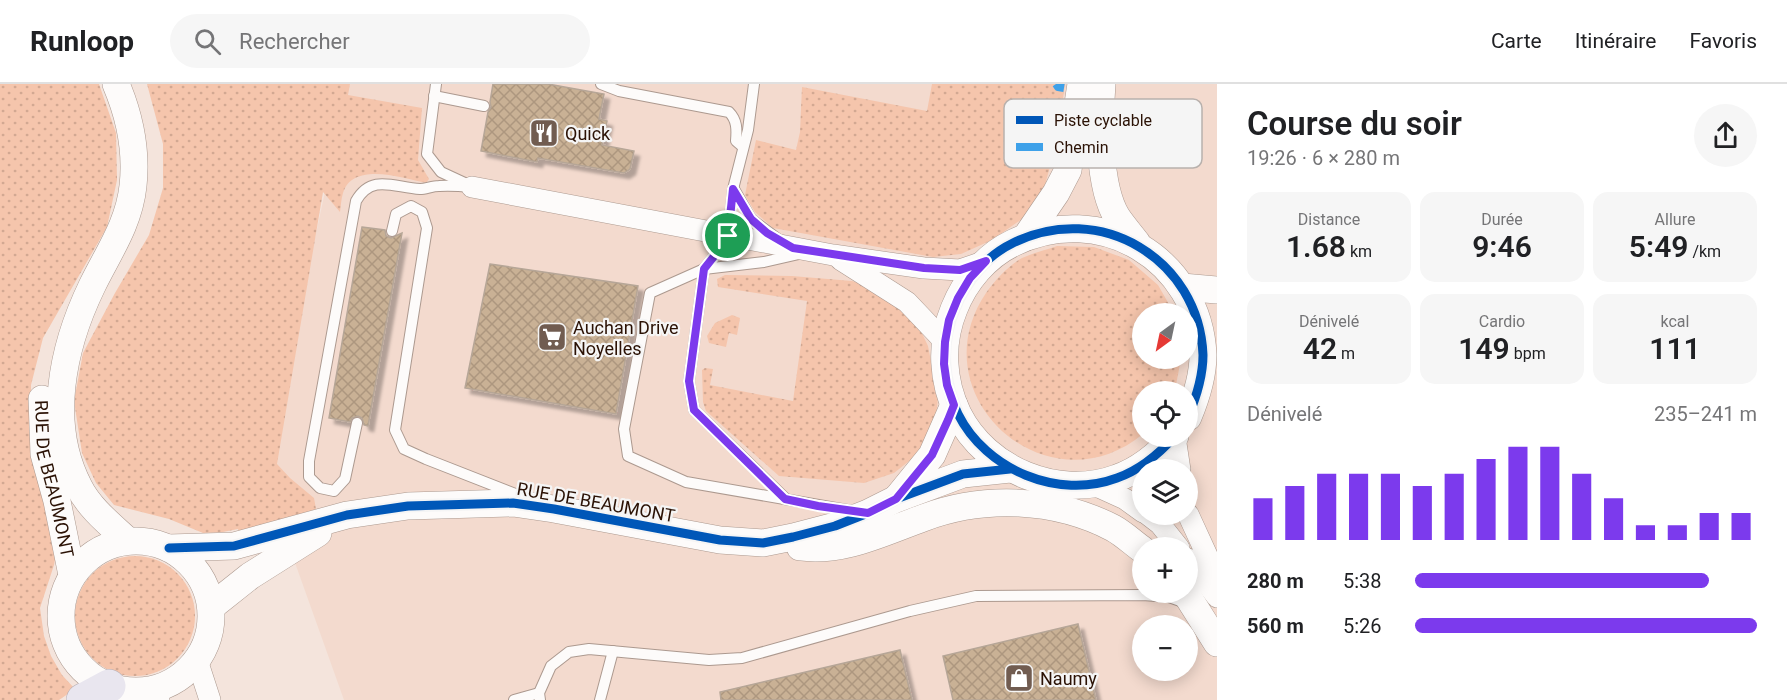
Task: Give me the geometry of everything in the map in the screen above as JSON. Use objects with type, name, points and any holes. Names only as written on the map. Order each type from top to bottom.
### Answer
[{"type":"street","name":"RUE DE BEAUMONT","points":[[117,84],[126,107],[134,149],[133,187],[118,239],[92,287],[73,334],[60,397],[60,423],[66,456],[79,488],[96,512],[128,541]]},
{"type":"street","points":[[1079,99],[1081,84]]},
{"type":"street","points":[[1102,84],[1102,99]]},
{"type":"street","points":[[1026,237],[1056,193],[1068,168]]},
{"type":"street","points":[[1103,168],[1107,192],[1116,216],[1140,246]]},
{"type":"street","points":[[472,187],[728,236],[924,268],[960,270],[986,261]]},
{"type":"street","points":[[1165,447],[1138,469],[1116,479],[1092,484],[1050,483],[1010,469],[992,457],[976,442],[963,424],[947,385],[944,364],[945,342],[949,320],[958,298],[970,278],[986,261],[1005,247],[1026,237],[1054,229],[1084,228],[1113,234],[1140,246],[1166,266],[1182,287],[1197,320],[1203,357],[1198,381]]},
{"type":"street","points":[[813,251],[907,302],[945,342]]},
{"type":"street","name":"RUE DE BEAUMONT","points":[[72,575],[57,501],[44,454],[42,400],[51,348],[60,328],[92,287]]},
{"type":"street","points":[[1182,287],[1217,290]]},
{"type":"street","points":[[1198,396],[1217,364]]},
{"type":"street","name":"RUE DE BEAUMONT","points":[[896,499],[932,455],[954,405]]},
{"type":"street","name":"RUE DE BEAUMONT","points":[[169,548],[234,546],[347,515],[408,506],[513,503],[720,540],[763,543],[835,526],[896,499],[963,474],[1010,469]]},
{"type":"street","points":[[1092,484],[1132,504]]},
{"type":"street","points":[[763,543],[814,549],[864,540],[926,516],[976,503],[1023,504],[1055,508],[1114,529],[1132,542]]},
{"type":"street","name":"RUE DE BEAUMONT","points":[[211,607],[250,576],[347,515]]},
{"type":"street","points":[[1161,525],[1170,537]]},
{"type":"street","points":[[1193,525],[1217,577]]},
{"type":"street","points":[[149,541],[169,548],[184,558],[198,572],[211,607],[209,635],[197,660],[183,674],[153,695],[128,690],[96,693],[93,677],[78,664],[68,648],[62,630],[61,611],[64,592],[72,575],[96,551],[111,544],[149,541]]},
{"type":"street","points":[[1199,599],[1217,643]]},
{"type":"street","points":[[197,660],[210,700]]},
{"type":"lane","points":[[436,84],[427,154],[441,172],[472,187]]},
{"type":"lane","points":[[601,84],[619,91],[729,112],[734,117],[737,128],[736,141],[743,147]]},
{"type":"lane","points":[[754,84],[748,130],[733,189],[728,236],[704,269],[689,381],[694,410],[785,499]]},
{"type":"lane","points":[[434,96],[484,106]]},
{"type":"lane","points":[[357,423],[345,479],[334,490],[320,488],[309,477],[309,461],[356,201],[362,191],[373,186],[392,184],[420,189],[439,186],[472,187]]},
{"type":"lane","points":[[733,189],[751,219],[767,233],[813,251]]},
{"type":"lane","points":[[392,231],[396,214],[411,206],[422,212],[427,228],[395,430],[404,449],[554,509]]},
{"type":"lane","points":[[813,251],[764,262],[704,269],[650,293],[624,429],[628,456],[686,482],[868,513]]},
{"type":"lane","points":[[514,700],[540,696],[551,666],[569,652],[589,649],[709,660],[742,658],[910,611],[976,596],[1143,594],[1199,599]]},
{"type":"lane","points":[[600,700],[613,651]]},
{"type":"shaded area","points":[[0,84],[99,84],[116,133],[117,180],[107,227],[43,338],[31,385],[31,434],[58,545],[40,608],[44,636],[51,656],[62,675],[75,689],[59,700],[0,700]]},
{"type":"shaded area","points":[[147,84],[350,84],[348,95],[422,108],[418,160],[429,179],[426,183],[380,174],[357,177],[348,183],[343,193],[340,212],[323,192],[277,464],[314,498],[316,509],[240,537],[238,529],[203,533],[169,519],[114,505],[96,483],[82,453],[74,401],[83,353],[149,235],[163,188],[163,144]]},
{"type":"shaded area","points":[[344,84],[1217,84],[1217,700],[344,700],[264,476],[335,145]]},
{"type":"shaded area","points":[[932,84],[1065,84],[1063,99],[1004,99],[1004,168],[1050,168],[1045,185],[1022,219],[992,240],[961,254],[933,257],[773,228],[755,212],[745,195],[756,140],[796,150],[800,132],[802,87],[927,111]]},
{"type":"shaded area","points":[[1057,246],[1094,247],[1129,260],[1158,285],[1168,303],[1132,303],[1132,369],[1179,369],[1177,381],[1132,381],[1132,440],[1106,455],[1068,460],[1033,451],[1003,431],[980,403],[968,369],[969,332],[986,293],[993,283],[1017,261]]},
{"type":"shaded area","points":[[725,275],[792,276],[852,281],[868,286],[906,312],[919,327],[928,346],[938,397],[936,418],[929,439],[913,458],[894,473],[864,483],[779,476],[706,411],[703,402],[702,370],[705,368],[713,369],[710,385],[793,401],[807,301],[718,287],[717,279]]},
{"type":"shaded area","points":[[732,315],[740,318],[737,335],[729,333],[726,347],[709,343],[707,336],[715,323]]},
{"type":"shaded area","points":[[135,556],[158,561],[177,574],[190,593],[195,616],[190,639],[177,658],[158,671],[135,676],[112,671],[93,658],[80,639],[75,616],[80,593],[93,574],[112,561]]},
{"type":"building","name":"Quick","points":[[493,84],[548,84],[604,94],[599,119],[607,121],[602,145],[634,151],[630,169],[624,173],[538,158],[537,162],[481,151],[488,112],[491,107]]},
{"type":"building","points":[[362,227],[385,230],[386,236],[391,238],[402,233],[368,426],[364,425],[362,418],[358,416],[352,418],[350,422],[329,418]]},
{"type":"building","name":"Auchan Drive Noyelles","points":[[490,264],[638,286],[616,414],[465,388]]},
{"type":"building","name":"Naumy","points":[[1078,624],[1096,700],[953,700],[943,656]]},
{"type":"building","points":[[900,650],[912,700],[721,700],[720,692]]},
{"type":"marked path","points":[[1056,84],[1064,88]]},
{"type":"cycle path","points":[[1164,447],[1141,466],[1117,478],[1094,484],[1071,485],[1048,482],[1026,475],[1005,465],[986,451],[970,434],[958,414],[946,375],[946,335],[954,309],[964,289],[985,262],[1013,243],[1046,232],[1079,229],[1110,234],[1139,247],[1164,266],[1184,291],[1197,321],[1203,355],[1198,387]]},
{"type":"cycle path","points":[[169,548],[234,546],[347,515],[408,506],[513,503],[720,540],[763,543],[835,526],[896,499],[963,474],[1010,469]]},
{"type":"place","name":"Quick","points":[[544,133]]},
{"type":"place","name":"Auchan Drive Noyelles","points":[[552,337]]},
{"type":"place","name":"Naumy","points":[[1019,678]]},
{"type":"route","points":[[733,189],[751,219],[767,233],[793,248],[924,268],[960,270],[986,261],[970,278],[949,320],[944,364],[947,385],[954,405],[932,455],[896,499],[868,513],[785,499],[694,410],[689,381],[704,269],[728,236],[733,189]]}]
